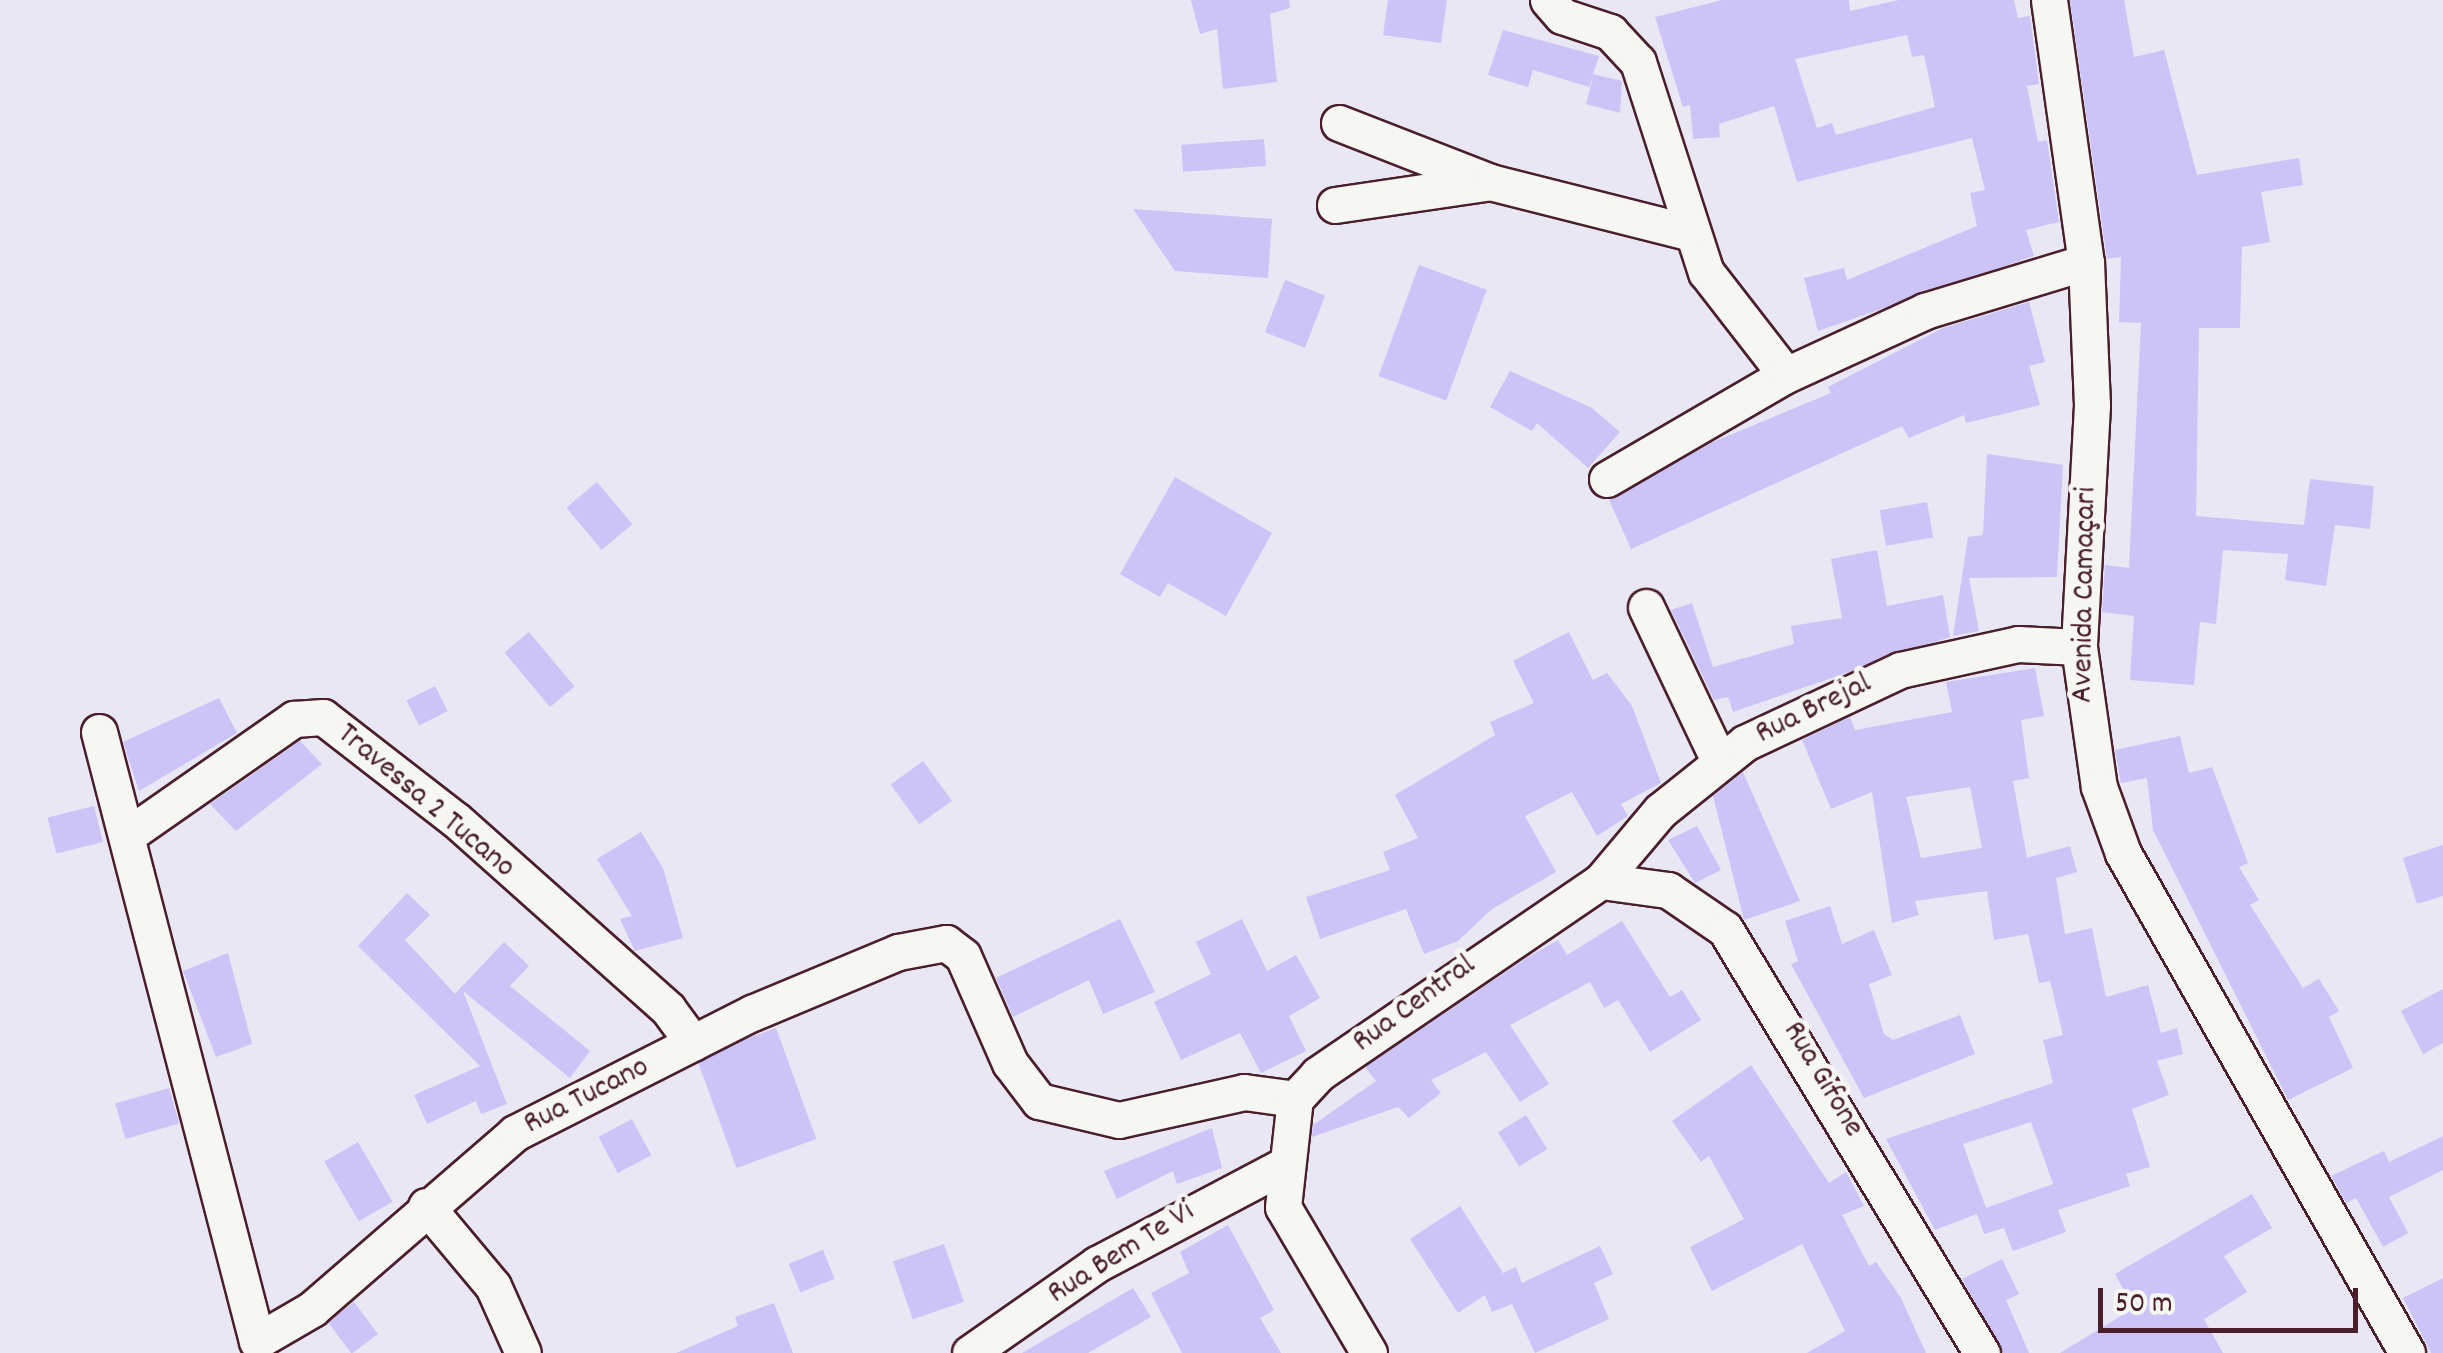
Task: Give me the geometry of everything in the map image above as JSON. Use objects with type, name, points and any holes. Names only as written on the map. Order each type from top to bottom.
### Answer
[{"type":"street","points":[[1548,0],[1562,16],[1610,32],[1638,62],[1688,232],[1724,303],[1786,375]]},
{"type":"street","name":"Avenida Camaçari","points":[[2049,0],[2086,262],[2092,405],[2079,647],[2083,718],[2124,854],[2406,1353]]},
{"type":"street","points":[[1339,123],[1490,182],[1688,232]]},
{"type":"street","points":[[1335,204],[1490,182]]},
{"type":"street","points":[[1607,479],[1786,375],[1968,294],[2086,262]]},
{"type":"street","points":[[1646,608],[1720,761]]},
{"type":"street","name":"Rua Brejal","points":[[1601,881],[1660,811],[1720,761],[1900,670],[2018,644],[2079,647]]},
{"type":"street","name":"Travessa 2 Tucano","points":[[132,832],[294,719],[322,716],[456,820],[668,1010],[692,1043]]},
{"type":"street","points":[[99,732],[132,832]]},
{"type":"street","name":"Rua Tucano","points":[[132,832],[257,1341],[312,1309],[426,1206],[515,1133],[692,1043],[898,952],[946,943],[963,956],[1010,1064],[1038,1101],[1119,1120],[1244,1092],[1294,1099]]},
{"type":"street","name":"Rua Central","points":[[1294,1099],[1480,958],[1601,881]]},
{"type":"street","name":"Rua Gifone","points":[[1601,881],[1668,890],[1725,929],[1982,1353]]},
{"type":"street","points":[[1294,1099],[1280,1167],[1294,1236],[1369,1353]]},
{"type":"street","name":"Rua Bem Te Vi","points":[[970,1353],[1097,1264],[1280,1167]]},
{"type":"street","points":[[426,1206],[493,1286],[523,1353]]},
{"type":"building","points":[[1191,0],[1289,0],[1290,8],[1270,14],[1277,82],[1223,89],[1217,29],[1200,34]]},
{"type":"building","points":[[1388,0],[1447,0],[1441,43],[1383,35]]},
{"type":"building","points":[[1722,0],[1849,0],[1850,11],[1899,0],[2014,0],[2018,18],[2030,16],[2039,84],[2027,86],[2038,142],[2047,140],[2059,222],[2026,230],[2034,256],[1818,331],[1804,278],[1844,268],[1847,280],[1977,226],[1970,193],[1985,190],[1972,138],[1797,182],[1774,106],[1719,124],[1720,137],[1693,139],[1690,105],[1683,107],[1655,17]],"holes":[[[1907,35],[1912,57],[1924,55],[1935,107],[1836,135],[1832,123],[1817,128],[1795,59]]]},
{"type":"building","points":[[2070,0],[2124,0],[2134,57],[2164,50],[2197,175],[2299,158],[2303,185],[2261,192],[2270,242],[2242,247],[2240,328],[2199,328],[2196,516],[2304,525],[2310,479],[2374,486],[2370,529],[2335,525],[2326,586],[2285,580],[2288,554],[2223,550],[2216,624],[2200,622],[2194,685],[2130,680],[2134,616],[2102,612],[2105,565],[2129,568],[2141,323],[2119,322],[2121,257],[2107,259]]},
{"type":"building","points":[[1503,30],[1599,56],[1593,74],[1622,81],[1620,113],[1586,104],[1593,77],[1589,87],[1533,70],[1528,87],[1488,75]]},
{"type":"building","points":[[1264,139],[1266,166],[1183,172],[1181,145]]},
{"type":"building","points":[[1133,209],[1272,219],[1268,278],[1175,271]]},
{"type":"building","points":[[1419,265],[1487,290],[1446,401],[1379,376]]},
{"type":"building","points":[[1285,280],[1325,295],[1305,348],[1265,332]]},
{"type":"building","points":[[2029,302],[2045,362],[2029,366],[2040,405],[1966,423],[1964,415],[1909,438],[1902,426],[1631,549],[1609,500],[1713,442],[1831,393],[1828,387],[1943,328]]},
{"type":"building","points":[[1510,371],[1592,408],[1620,432],[1588,468],[1537,423],[1532,431],[1490,407]]},
{"type":"building","points":[[1987,454],[2063,465],[2057,577],[1969,578],[1979,631],[1953,636],[1968,537],[1983,535]]},
{"type":"building","points":[[1175,477],[1272,533],[1226,616],[1168,583],[1160,597],[1120,574]]},
{"type":"building","points":[[597,482],[632,524],[602,550],[566,508]]},
{"type":"building","points":[[1927,502],[1933,537],[1886,546],[1880,510]]},
{"type":"building","points":[[1877,550],[1887,606],[1943,595],[1950,637],[1733,712],[1728,697],[1714,700],[1671,610],[1692,603],[1713,667],[1794,644],[1791,626],[1842,618],[1831,559]]},
{"type":"building","points":[[529,632],[575,686],[550,707],[504,653]]},
{"type":"building","points":[[1569,632],[1593,680],[1607,673],[1632,706],[1661,783],[1621,804],[1628,816],[1597,836],[1572,792],[1525,816],[1556,872],[1492,909],[1458,941],[1424,954],[1406,909],[1320,939],[1306,897],[1390,870],[1383,852],[1418,838],[1395,795],[1495,735],[1490,722],[1534,703],[1513,661]]},
{"type":"building","points":[[2035,668],[2044,716],[2021,720],[2029,778],[2013,781],[2027,858],[2070,846],[2077,872],[2056,878],[2065,934],[2092,928],[2106,997],[2148,985],[2161,1033],[2177,1028],[2183,1054],[2157,1061],[2169,1095],[2132,1109],[2150,1167],[2126,1174],[2130,1186],[2058,1210],[2066,1232],[2013,1251],[2004,1228],[1984,1234],[1977,1214],[1935,1230],[1886,1139],[2053,1083],[2043,1040],[2063,1035],[2050,981],[2039,983],[2028,934],[1994,940],[1987,891],[1915,901],[1919,915],[1892,923],[1872,792],[1831,809],[1802,740],[1850,717],[1855,730],[1952,712],[1946,682]],"holes":[[[1970,787],[1982,848],[1921,858],[1906,797]],[[2031,1122],[2053,1184],[1986,1208],[1963,1144]]]},
{"type":"building","points":[[435,686],[448,711],[419,725],[406,701]]},
{"type":"building","points":[[219,698],[237,733],[139,791],[123,742]]},
{"type":"building","points":[[2180,736],[2189,773],[2212,767],[2248,863],[2239,867],[2259,900],[2250,905],[2303,988],[2319,979],[2339,1011],[2329,1017],[2353,1068],[2288,1100],[2153,830],[2147,778],[2121,783],[2115,750]]},
{"type":"building","points":[[300,741],[322,764],[236,831],[210,804]]},
{"type":"building","points":[[923,761],[952,801],[919,824],[891,785]]},
{"type":"building","points":[[1743,772],[1800,901],[1744,920],[1713,796]]},
{"type":"building","points":[[94,806],[103,842],[56,854],[47,818]]},
{"type":"building","points":[[1697,826],[1721,870],[1695,883],[1668,840]]},
{"type":"building","points":[[641,832],[663,868],[683,938],[635,951],[620,919],[632,916],[597,859]]},
{"type":"building","points":[[2443,845],[2443,896],[2417,904],[2403,858]]},
{"type":"building","points":[[407,893],[430,915],[405,940],[455,994],[504,942],[529,966],[510,986],[590,1051],[570,1078],[463,991],[507,1104],[481,1114],[476,1101],[427,1124],[414,1095],[480,1066],[358,946]]},
{"type":"building","points":[[1830,906],[1842,944],[1874,930],[1892,975],[1869,984],[1884,1034],[1893,1040],[1960,1015],[1975,1054],[1864,1098],[1791,964],[1798,961],[1785,921]]},
{"type":"building","points":[[1120,919],[1155,992],[1103,1014],[1089,980],[1013,1017],[996,978]]},
{"type":"building","points":[[1242,919],[1267,971],[1296,955],[1320,998],[1289,1016],[1306,1051],[1261,1073],[1240,1033],[1181,1060],[1154,1002],[1211,974],[1196,942]]},
{"type":"building","points":[[1622,921],[1670,997],[1682,990],[1701,1020],[1650,1052],[1618,1000],[1604,1008],[1590,982],[1510,1025],[1549,1084],[1520,1102],[1486,1052],[1431,1080],[1441,1093],[1409,1118],[1398,1107],[1312,1137],[1313,1125],[1376,1081],[1365,1067],[1528,957],[1558,940],[1567,955]]},
{"type":"building","points":[[228,953],[252,1044],[216,1057],[183,971]]},
{"type":"building","points":[[2443,989],[2443,1043],[2423,1054],[2401,1011]]},
{"type":"building","points":[[776,1028],[816,1139],[736,1168],[696,1057]]},
{"type":"building","points":[[1751,1065],[1829,1183],[1846,1172],[1864,1206],[1842,1215],[1869,1266],[1876,1262],[1901,1298],[1926,1353],[1807,1353],[1845,1331],[1802,1244],[1712,1291],[1690,1247],[1744,1219],[1709,1156],[1701,1162],[1672,1121]]},
{"type":"building","points":[[169,1088],[179,1124],[125,1139],[115,1103]]},
{"type":"building","points":[[1526,1115],[1547,1149],[1519,1166],[1498,1132]]},
{"type":"building","points":[[632,1119],[651,1155],[618,1173],[598,1137]]},
{"type":"building","points":[[1212,1128],[1222,1168],[1177,1184],[1173,1171],[1117,1199],[1104,1171]]},
{"type":"building","points":[[2443,1136],[2443,1170],[2389,1197],[2408,1233],[2383,1247],[2356,1198],[2346,1203],[2331,1176],[2384,1151],[2389,1162]]},
{"type":"building","points":[[358,1142],[392,1202],[359,1221],[324,1162]]},
{"type":"building","points":[[2252,1194],[2272,1228],[2224,1256],[2247,1292],[2204,1319],[2223,1353],[2060,1353],[2134,1308],[2115,1274]]},
{"type":"building","points":[[1460,1206],[1503,1273],[1516,1267],[1522,1283],[1600,1246],[1613,1274],[1594,1283],[1609,1319],[1535,1353],[1512,1304],[1492,1312],[1485,1295],[1458,1313],[1410,1239]]},
{"type":"building","points":[[1228,1225],[1274,1310],[1260,1318],[1281,1353],[1182,1353],[1151,1293],[1189,1273],[1180,1252]]},
{"type":"building","points":[[944,1244],[964,1302],[913,1319],[893,1262]]},
{"type":"building","points":[[823,1250],[835,1279],[800,1293],[789,1264]]},
{"type":"building","points":[[2002,1259],[2019,1294],[2006,1300],[2029,1353],[2003,1353],[1962,1279]]},
{"type":"building","points":[[2443,1278],[2443,1353],[2431,1353],[2403,1298]]},
{"type":"building","points":[[1133,1288],[1151,1317],[1088,1353],[1022,1353]]},
{"type":"building","points":[[354,1302],[378,1334],[351,1353],[328,1322]]},
{"type":"building","points":[[774,1303],[793,1353],[676,1353],[738,1326],[735,1317]]}]
